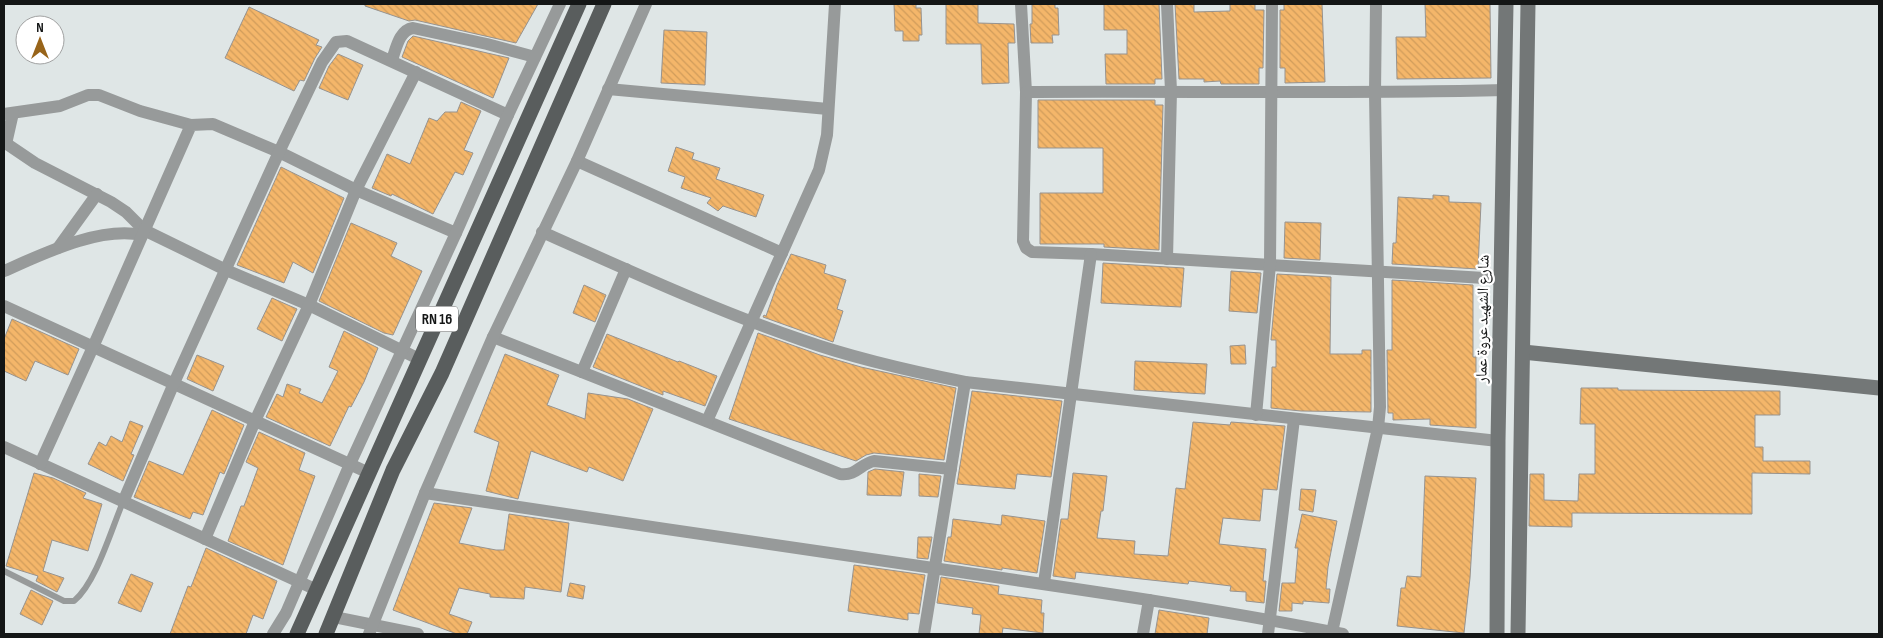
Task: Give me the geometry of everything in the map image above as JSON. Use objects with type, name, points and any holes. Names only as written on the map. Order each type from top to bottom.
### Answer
[{"type":"main road","name":"RN 16","points":[[297,634],[579,4]]},
{"type":"main road","name":"RN 16","points":[[326,634],[393,470],[442,373],[604,4]]},
{"type":"street","points":[[273,634],[286,612],[350,464],[560,4]]},
{"type":"street","points":[[371,630],[425,493],[493,337],[577,161],[646,4]]},
{"type":"street","points":[[707,421],[819,170],[827,135],[834,4]]},
{"type":"street","points":[[1021,4],[1026,92],[1024,245],[1032,252],[1501,279]]},
{"type":"street","points":[[1167,259],[1171,91],[1168,4]]},
{"type":"street","points":[[1256,415],[1270,265],[1272,4]]},
{"type":"street","points":[[425,493],[1044,583],[1270,620],[1337,633],[1378,428],[1380,385],[1375,93],[1376,4]]},
{"type":"street","name":"شارع الشهيد عروة عمار","points":[[1497,634],[1498,441],[1506,4]]},
{"type":"street","points":[[1518,634],[1528,4]]},
{"type":"street","points":[[392,60],[403,33],[408,28],[487,44],[535,57]]},
{"type":"street","points":[[123,502],[279,152],[322,62],[336,42],[347,41],[392,60],[508,115]]},
{"type":"street","points":[[205,539],[255,421],[309,305],[356,190],[416,72]]},
{"type":"street","points":[[608,89],[828,108]]},
{"type":"street","points":[[1026,92],[1375,93],[1505,90]]},
{"type":"street","points":[[143,232],[126,212],[97,194],[35,163],[5,143],[9,114],[60,106],[88,95],[99,95],[140,111],[190,125],[213,124],[279,152],[356,190],[456,233]]},
{"type":"street","points":[[40,464],[190,125]]},
{"type":"street","points":[[577,161],[782,253]]},
{"type":"street","points":[[58,248],[97,194]]},
{"type":"street","points":[[4,271],[58,248],[107,234],[143,232],[309,305],[419,359]]},
{"type":"street","points":[[542,232],[626,269],[802,340],[855,357],[910,371],[965,382],[1498,441]]},
{"type":"street","points":[[1044,583],[1091,254]]},
{"type":"street","points":[[582,372],[626,269]]},
{"type":"street","points":[[5,309],[93,347],[369,473]]},
{"type":"street","points":[[493,337],[840,474],[855,472],[868,462],[874,461],[951,469]]},
{"type":"street","points":[[1523,352],[1879,388]]},
{"type":"street","points":[[924,634],[965,382]]},
{"type":"street","points":[[1268,634],[1294,419]]},
{"type":"street","points":[[4,447],[317,590]]},
{"type":"street","points":[[1143,634],[1150,600]]},
{"type":"street","points":[[334,617],[371,630],[418,634]]},
{"type":"lane","points":[[4,571],[64,601],[74,601],[82,594],[94,571],[123,502]]},
{"type":"building","points":[[365,4],[538,4],[516,43],[415,20],[409,21],[365,6]]},
{"type":"building","points":[[894,4],[916,4],[916,8],[921,8],[922,35],[919,35],[919,41],[903,41],[903,31],[895,31]]},
{"type":"building","points":[[946,4],[978,4],[978,23],[1014,24],[1015,43],[1008,43],[1009,83],[982,84],[981,44],[946,44]]},
{"type":"building","points":[[1032,4],[1055,4],[1055,8],[1058,8],[1059,35],[1052,35],[1053,43],[1031,43]]},
{"type":"building","points":[[1104,4],[1159,4],[1162,79],[1155,79],[1155,84],[1106,84],[1105,54],[1127,54],[1127,30],[1104,30]]},
{"type":"building","points":[[1175,4],[1194,4],[1194,12],[1230,11],[1230,4],[1255,4],[1255,10],[1264,10],[1263,68],[1259,68],[1259,84],[1221,84],[1220,81],[1204,82],[1204,79],[1179,79]]},
{"type":"building","points":[[1284,4],[1322,4],[1325,82],[1285,83],[1285,68],[1280,68],[1280,10],[1284,10]]},
{"type":"building","points":[[1425,4],[1490,4],[1491,78],[1397,79],[1396,37],[1426,37]]},
{"type":"building","points":[[249,7],[319,40],[316,45],[322,47],[304,81],[300,80],[294,91],[225,58]]},
{"type":"building","points":[[664,30],[707,32],[705,85],[661,83]]},
{"type":"building","points":[[413,36],[509,58],[493,98],[402,57],[408,41]]},
{"type":"building","points":[[338,54],[363,65],[348,100],[319,88],[329,66]]},
{"type":"building","points":[[1038,100],[1155,100],[1155,105],[1163,105],[1159,250],[1104,247],[1104,244],[1040,244],[1040,193],[1103,193],[1103,148],[1038,148]]},
{"type":"building","points":[[461,102],[481,111],[464,150],[473,153],[463,175],[455,172],[433,214],[392,194],[391,196],[372,188],[387,154],[410,164],[429,118],[437,121],[445,112],[457,112]]},
{"type":"building","points":[[676,147],[694,153],[692,159],[720,168],[716,179],[764,195],[756,217],[723,206],[718,211],[707,203],[711,198],[681,188],[685,177],[668,171]]},
{"type":"building","points":[[281,167],[344,198],[313,273],[293,262],[284,283],[237,265]]},
{"type":"building","points":[[1433,195],[1449,196],[1449,202],[1481,203],[1478,269],[1392,264],[1393,243],[1396,243],[1398,197],[1433,199]]},
{"type":"building","points":[[1285,222],[1321,223],[1320,260],[1284,258]]},
{"type":"building","points":[[351,223],[397,243],[391,256],[422,271],[393,335],[384,333],[319,301]]},
{"type":"building","points":[[791,254],[826,265],[824,273],[846,280],[837,309],[843,311],[833,342],[763,317],[764,315],[766,316]]},
{"type":"building","points":[[1103,263],[1184,268],[1181,307],[1101,303]]},
{"type":"building","points":[[1231,271],[1261,273],[1257,313],[1229,311]]},
{"type":"building","points":[[1277,274],[1331,277],[1330,354],[1362,354],[1362,350],[1371,350],[1371,412],[1301,411],[1271,408],[1272,367],[1276,367],[1276,340],[1271,340]]},
{"type":"building","points":[[1392,280],[1473,285],[1473,357],[1476,357],[1476,428],[1430,425],[1430,419],[1393,420],[1393,413],[1388,413],[1387,350],[1392,350]]},
{"type":"building","points":[[584,285],[606,295],[595,322],[573,313]]},
{"type":"building","points":[[272,298],[297,309],[282,341],[257,329]]},
{"type":"building","points":[[12,319],[79,349],[68,375],[35,361],[26,381],[4,371],[4,339]]},
{"type":"building","points":[[344,331],[378,348],[364,382],[351,407],[349,406],[330,446],[266,417],[277,394],[283,397],[287,384],[301,389],[299,393],[322,403],[338,371],[329,367]]},
{"type":"building","points":[[758,333],[861,367],[956,388],[944,460],[874,453],[856,461],[729,419]]},
{"type":"building","points":[[607,334],[717,376],[705,406],[663,391],[663,395],[593,367]]},
{"type":"building","points":[[1245,345],[1246,364],[1231,364],[1230,346]]},
{"type":"building","points":[[505,354],[559,375],[547,405],[585,419],[588,393],[628,399],[653,409],[623,481],[589,467],[587,472],[531,451],[518,499],[486,491],[499,442],[474,432]]},
{"type":"building","points":[[197,355],[224,366],[213,391],[187,379]]},
{"type":"building","points":[[1135,361],[1207,364],[1205,394],[1134,390]]},
{"type":"building","points":[[1581,388],[1780,391],[1780,415],[1755,415],[1755,447],[1763,447],[1763,461],[1810,461],[1810,474],[1752,473],[1752,514],[1572,513],[1572,527],[1529,526],[1530,474],[1544,474],[1544,500],[1578,501],[1579,474],[1595,474],[1595,424],[1580,424]]},
{"type":"building","points":[[972,391],[1062,401],[1051,477],[1017,474],[1015,489],[957,484]]},
{"type":"building","points":[[212,410],[244,425],[224,474],[220,472],[203,515],[193,512],[190,519],[134,497],[149,461],[183,475]]},
{"type":"building","points":[[130,421],[143,426],[131,454],[134,455],[123,481],[88,464],[99,442],[106,446],[111,436],[122,442]]},
{"type":"building","points":[[1193,422],[1230,425],[1231,422],[1285,426],[1277,490],[1263,489],[1260,521],[1223,518],[1219,544],[1266,549],[1263,581],[1266,581],[1264,603],[1246,601],[1246,592],[1230,591],[1231,586],[1189,581],[1188,584],[1076,572],[1075,579],[1053,576],[1061,519],[1068,519],[1073,473],[1107,476],[1103,511],[1101,511],[1097,538],[1135,541],[1134,554],[1168,556],[1176,488],[1185,489]]},
{"type":"building","points":[[259,432],[305,453],[299,470],[315,476],[283,565],[228,541],[258,468],[246,462]]},
{"type":"building","points":[[875,469],[904,472],[901,496],[867,495],[868,472]]},
{"type":"building","points":[[34,473],[53,478],[86,493],[83,498],[102,504],[88,551],[52,540],[43,571],[64,578],[57,592],[36,581],[38,576],[6,566]]},
{"type":"building","points":[[919,474],[941,476],[938,497],[919,496]]},
{"type":"building","points":[[1425,476],[1476,478],[1470,578],[1464,633],[1397,626],[1401,588],[1405,588],[1407,576],[1421,577]]},
{"type":"building","points":[[1301,489],[1316,490],[1313,512],[1299,510]]},
{"type":"building","points":[[434,503],[472,508],[459,543],[496,550],[504,550],[509,514],[569,523],[561,592],[525,587],[524,599],[490,597],[490,594],[459,588],[449,614],[472,622],[467,634],[457,634],[393,610]]},
{"type":"building","points":[[1302,514],[1337,521],[1328,567],[1326,589],[1330,589],[1329,603],[1303,601],[1303,604],[1292,603],[1292,611],[1279,611],[1282,583],[1295,583],[1298,548],[1295,548]]},
{"type":"building","points":[[1002,515],[1045,521],[1037,573],[1002,568],[1002,570],[944,561],[948,537],[951,537],[953,519],[1001,525]]},
{"type":"building","points":[[918,537],[932,537],[928,559],[917,558]]},
{"type":"building","points":[[206,548],[277,581],[263,619],[253,615],[246,634],[170,634],[188,586],[191,587]]},
{"type":"building","points":[[854,565],[925,575],[919,614],[908,613],[908,620],[848,611]]},
{"type":"building","points":[[131,574],[153,583],[141,612],[118,603]]},
{"type":"building","points":[[941,577],[999,586],[998,594],[1042,600],[1041,613],[1044,613],[1043,633],[1003,628],[1002,634],[979,634],[981,615],[972,614],[973,608],[937,603]]},
{"type":"building","points":[[570,583],[585,586],[583,599],[567,596]]},
{"type":"building","points":[[31,590],[53,601],[42,625],[20,614]]},
{"type":"building","points":[[1159,610],[1209,618],[1207,634],[1155,634]]}]
